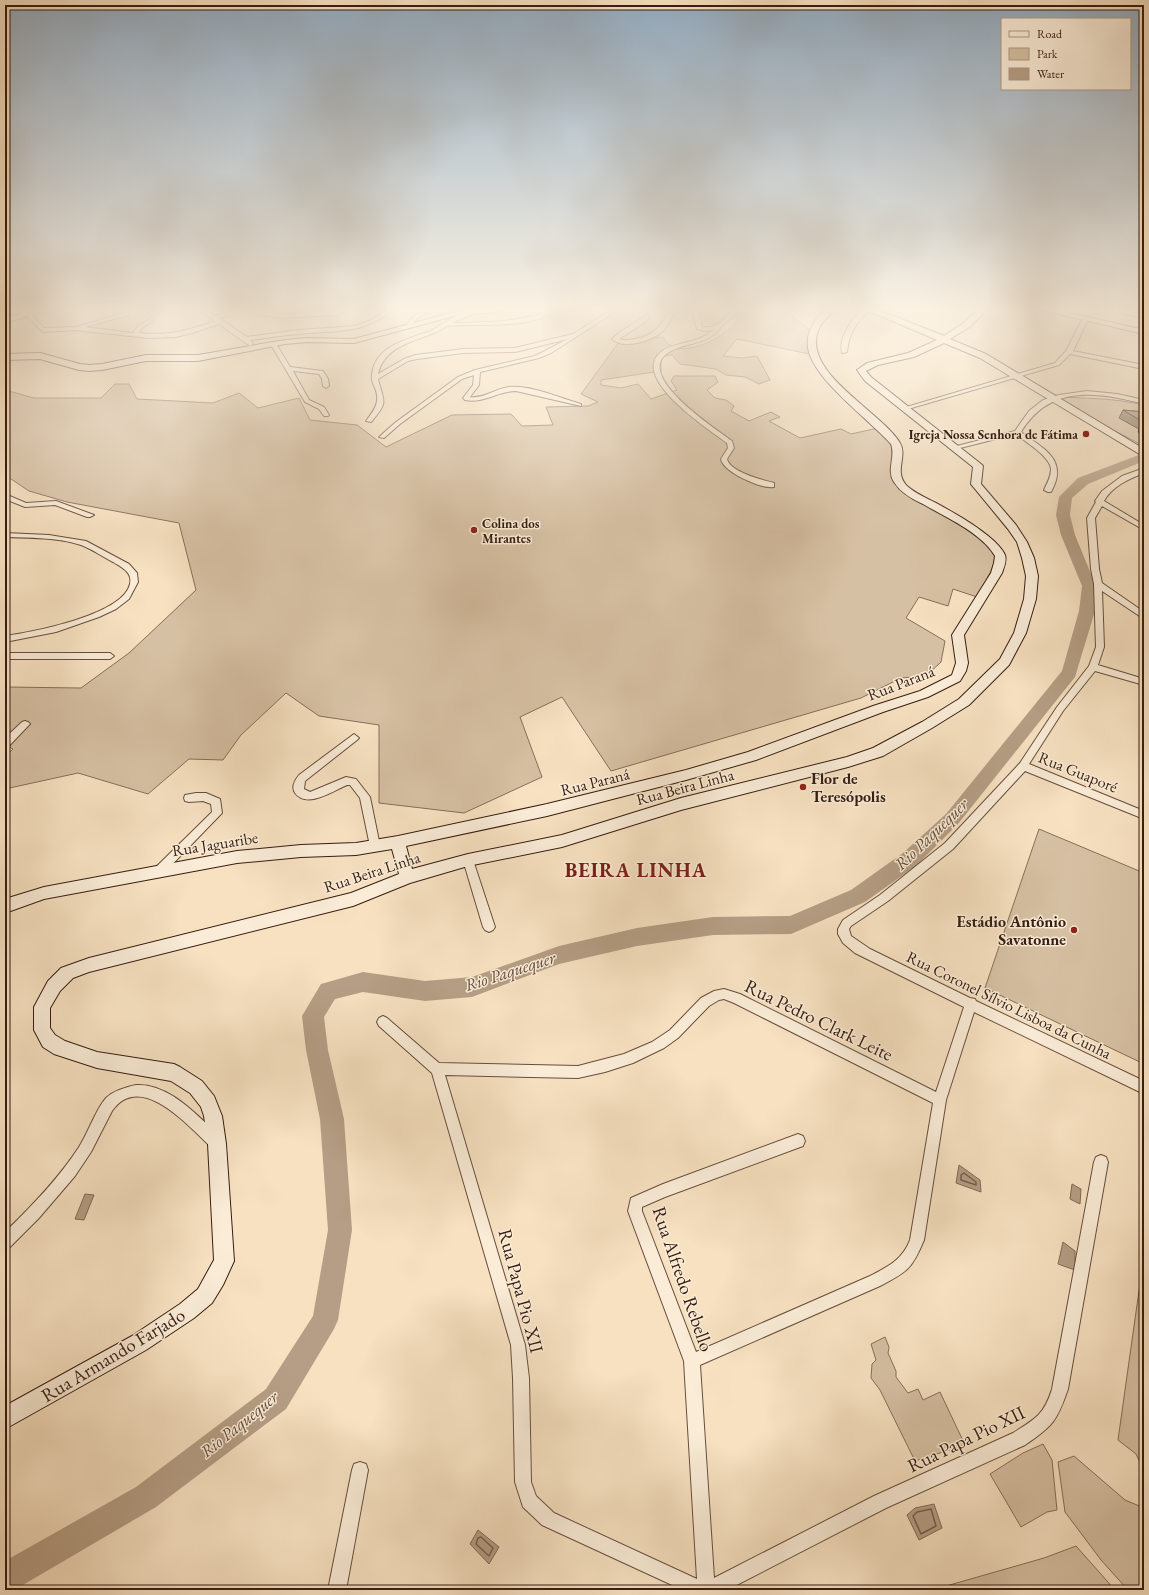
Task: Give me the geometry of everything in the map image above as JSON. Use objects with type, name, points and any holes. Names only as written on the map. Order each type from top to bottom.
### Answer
[{"type":"street","points":[[297,383],[307,401],[322,408],[326,415]]},
{"type":"street","points":[[369,420],[381,404],[382,396],[377,383]]},
{"type":"street","points":[[382,437],[451,383]]},
{"type":"street","points":[[476,383],[466,398],[467,399],[478,398],[502,391],[516,389],[579,405]]},
{"type":"street","points":[[662,383],[676,399],[730,442],[731,448],[724,459],[725,463],[730,469],[771,485]]},
{"type":"street","name":"Rua Paraná","points":[[398,842],[555,809],[686,775],[744,758],[878,709],[924,694],[956,678],[960,671],[962,662],[958,635],[993,580],[1000,564],[1000,555],[980,534],[965,523],[903,487],[896,477],[894,466],[899,451],[896,444],[881,427],[834,383]]},
{"type":"street","name":"Rua Beira Linha","points":[[49,1041],[42,1030],[42,1007],[54,986],[67,973],[107,960],[354,899],[408,877],[468,860],[562,841],[681,804],[848,762],[878,752],[927,725],[964,702],[1005,662],[1020,634],[1030,598],[1032,576],[1028,558],[1022,542],[1012,526],[976,484],[978,466],[956,447],[937,434],[874,383]]},
{"type":"street","points":[[906,408],[992,383]]},
{"type":"street","points":[[1030,383],[1144,454]]},
{"type":"street","points":[[956,447],[1017,432],[1033,410],[1053,397],[1073,393],[1092,393],[1115,395],[1144,402]]},
{"type":"street","points":[[1017,432],[1048,456],[1052,462],[1054,475],[1048,490]]},
{"type":"street","points":[[1023,766],[1060,710],[1093,667],[1100,647],[1098,584],[1095,569],[1091,518],[1104,493],[1124,478],[1144,470]]},
{"type":"street","points":[[5,496],[25,505],[56,503],[64,508],[90,515]]},
{"type":"street","points":[[1099,501],[1144,528]]},
{"type":"street","points":[[5,535],[49,537],[83,543],[126,566],[133,573],[134,584],[128,595],[119,603],[89,618],[68,626],[39,634],[5,639]]},
{"type":"street","points":[[1098,584],[1144,616]]},
{"type":"street","points":[[5,656],[110,656]]},
{"type":"street","points":[[1093,667],[1144,682]]},
{"type":"street","points":[[5,744],[25,724]]},
{"type":"street","points":[[354,738],[302,778],[299,783],[300,790],[304,795],[311,796],[346,781],[353,782],[365,797],[375,846]]},
{"type":"street","name":"Rua Guaporé","points":[[1023,766],[1144,815]]},
{"type":"street","name":"Rua Coronel Sílvio Lisboa da Cunha","points":[[1023,766],[950,846],[924,868],[843,927],[844,937],[861,950],[1144,1088]]},
{"type":"street","points":[[158,872],[217,813],[218,807],[216,802],[211,799],[199,796],[189,798]]},
{"type":"street","points":[[398,842],[408,877]]},
{"type":"street","name":"Rua Jaguaribe","points":[[5,906],[44,892],[237,857],[301,850],[329,851],[356,849],[398,842]]},
{"type":"street","points":[[468,860],[489,927]]},
{"type":"street","name":"Rua Pedro Clark Leite","points":[[437,1069],[578,1072],[596,1069],[648,1051],[664,1042],[699,1007],[714,997],[724,994],[736,998],[940,1100]]},
{"type":"street","points":[[692,1361],[875,1281],[898,1269],[911,1255],[917,1240],[940,1100],[970,1003]]},
{"type":"street","points":[[382,1022],[437,1069]]},
{"type":"street","name":"Rua Armando Farjado","points":[[5,1418],[139,1343],[187,1311],[205,1296],[224,1261],[217,1144],[213,1116],[208,1102],[196,1086],[174,1073],[96,1060],[60,1048],[49,1041]]},
{"type":"street","name":"Rua Papa Pio XII","points":[[437,1069],[518,1345],[521,1378],[522,1482],[529,1501],[548,1519],[702,1590]]},
{"type":"street","points":[[5,1242],[35,1213],[78,1160],[104,1112],[111,1102],[120,1096],[133,1092],[144,1091],[159,1096],[172,1104],[217,1144]]},
{"type":"street","name":"Rua Alfredo Rebello","points":[[706,1590],[692,1361],[636,1210],[636,1203],[663,1191],[798,1141]]},
{"type":"street","name":"Rua Papa Pio XII","points":[[709,1590],[880,1502],[1019,1439],[1039,1426],[1053,1410],[1060,1389],[1101,1162]]},
{"type":"street","points":[[337,1590],[360,1470]]},
{"type":"green space","points":[[589,383],[601,383],[601,385],[621,388],[638,384],[651,399],[677,390],[673,383],[716,383],[707,390],[715,398],[726,400],[734,406],[731,411],[749,421],[771,412],[780,417],[769,421],[800,438],[841,429],[851,434],[878,428],[894,444],[899,477],[907,488],[980,538],[993,549],[997,560],[977,597],[953,589],[948,606],[919,597],[906,618],[945,641],[941,662],[926,676],[901,678],[861,698],[611,771],[562,697],[520,717],[542,777],[464,813],[379,803],[379,725],[319,716],[286,693],[241,735],[223,760],[189,759],[148,794],[78,773],[5,789],[5,757],[13,749],[5,745],[5,687],[81,688],[129,653],[196,590],[179,523],[67,502],[29,491],[5,475],[5,390],[34,398],[101,398],[115,384],[129,384],[137,399],[213,403],[239,393],[258,408],[299,398],[310,420],[357,425],[386,447],[452,415],[511,414],[522,426],[553,425],[546,407],[588,406],[598,402],[581,394]]},
{"type":"green space","points":[[1053,397],[1088,398],[1144,405],[1144,446],[1066,406]]},
{"type":"green space","name":"Estádio Antônio Savatonne","points":[[1039,829],[1144,873],[1144,1064],[985,988]]},
{"type":"green space","points":[[1144,1255],[1144,1471],[1136,1454],[1118,1440]]},
{"type":"green space","points":[[885,1337],[889,1347],[888,1353],[896,1371],[896,1377],[908,1393],[918,1389],[923,1400],[940,1392],[965,1445],[915,1461],[880,1390],[871,1378],[872,1364],[876,1360],[871,1344]]},
{"type":"green space","points":[[1043,1444],[1052,1460],[1057,1510],[1047,1512],[1021,1527],[990,1474],[1023,1453]]},
{"type":"green space","points":[[1074,1456],[1125,1500],[1144,1508],[1144,1590],[1128,1590],[1101,1560],[1065,1512],[1058,1462]]},
{"type":"green space","points":[[1076,1546],[1115,1590],[932,1590],[1044,1558]]},
{"type":"water","points":[[959,1165],[980,1180],[981,1192],[956,1183]]},
{"type":"water","points":[[1072,1184],[1081,1189],[1080,1204],[1070,1199]]},
{"type":"water","points":[[85,1194],[94,1195],[84,1220],[75,1219]]},
{"type":"water","points":[[1063,1242],[1075,1251],[1075,1270],[1058,1264]]},
{"type":"water","points":[[934,1504],[942,1528],[919,1540],[907,1515],[915,1508]]},
{"type":"water","points":[[478,1530],[499,1547],[489,1564],[470,1544]]},
{"type":"building","points":[[1123,410],[1144,412],[1144,425],[1143,422]]},
{"type":"waterway","name":"Rio Paquequer","points":[[5,1578],[146,1497],[276,1399],[325,1320],[340,1230],[332,1119],[317,1050],[313,1016],[328,991],[363,982],[425,991],[472,987],[559,955],[637,937],[713,926],[791,925],[858,896],[910,859],[952,819],[1069,673],[1087,611],[1089,586],[1068,535],[1063,515],[1066,497],[1083,481],[1144,457]]},
{"type":"place","name":"Igreja Nossa Senhora de Fátima","points":[[1086,434]]},
{"type":"place","name":"Colina dos Mirantes","points":[[474,530]]},
{"type":"place","name":"Flor de Teresópolis","points":[[803,787]]},
{"type":"place","name":"Estádio Antônio Savatonne","points":[[1074,930]]},
{"type":"district","name":"BEIRA LINHA","points":[[636,870]]}]
